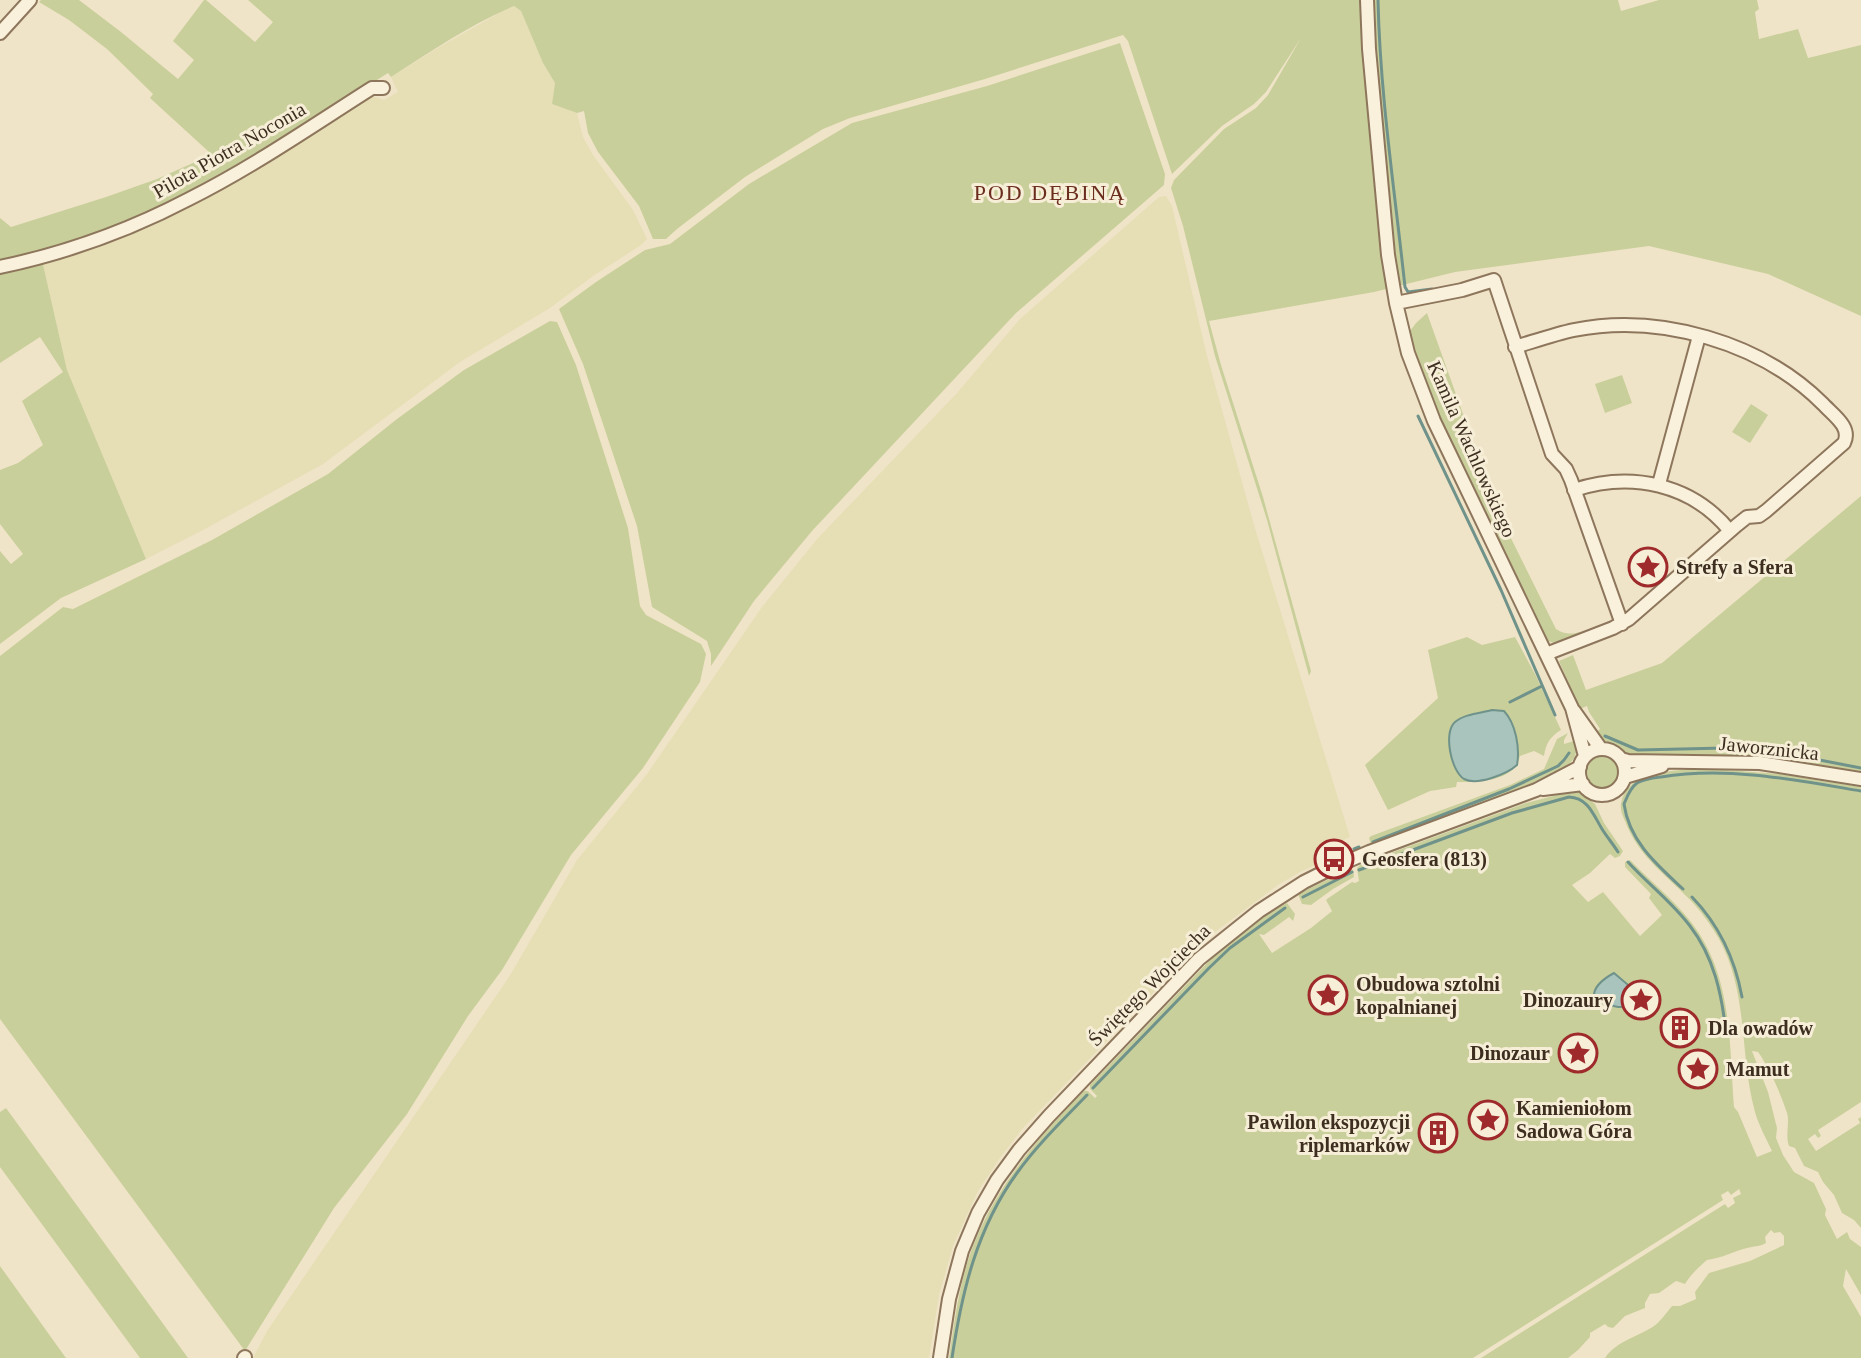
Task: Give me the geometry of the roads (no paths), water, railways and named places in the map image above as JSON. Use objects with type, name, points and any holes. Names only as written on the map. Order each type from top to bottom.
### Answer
[{"type":"street","points":[[0,33],[30,0]]},
{"type":"street","name":"Kamila Wachlowskiego","points":[[1367,0],[1388,255],[1409,356],[1423,395],[1572,708],[1601,749]]},
{"type":"street","name":"Pilota Piotra Noconia","points":[[0,267],[83,245],[151,218],[238,172],[372,88],[383,88]]},
{"type":"street","points":[[1396,303],[1462,290],[1494,280],[1552,454],[1566,469],[1622,624]]},
{"type":"street","points":[[1515,347],[1575,330],[1619,326],[1699,336],[1755,356],[1784,374],[1819,401],[1845,428],[1847,435],[1844,443],[1766,511],[1759,516],[1747,517],[1622,624],[1546,654]]},
{"type":"street","points":[[1659,484],[1699,336]]},
{"type":"street","points":[[1574,490],[1613,481],[1659,484],[1704,506],[1730,531]]},
{"type":"street","name":"Kamila Wachlowskiego","points":[[1572,708],[1582,762]]},
{"type":"street","points":[[1593,750],[1612,751],[1621,759],[1625,777],[1618,789],[1607,794],[1594,793],[1583,784],[1579,774],[1582,762],[1593,750]]},
{"type":"street","name":"Jaworznicka","points":[[1621,759],[1673,763],[1760,763],[1861,779]]},
{"type":"street","name":"Świętego Wojciecha","points":[[940,1358],[949,1299],[962,1251],[978,1213],[997,1180],[1049,1116],[1199,959],[1259,911],[1322,873],[1369,852],[1536,790],[1582,762]]},
{"type":"street","name":"Jaworznicka","points":[[1625,777],[1673,763]]},
{"type":"street","name":"Świętego Wojciecha","points":[[1536,790],[1583,784]]},
{"type":"water","points":[[1492,710],[1504,711],[1512,723],[1518,751],[1517,765],[1492,778],[1476,781],[1464,779],[1455,768],[1450,751],[1451,727],[1463,717]]},
{"type":"water","points":[[1614,973],[1648,1002],[1646,1006],[1618,1007],[1595,1002],[1596,989]]},
{"type":"waterway","points":[[1378,0],[1385,108],[1405,287],[1408,292],[1432,289]]},
{"type":"waterway","points":[[1418,416],[1501,590],[1555,715]]},
{"type":"waterway","points":[[1510,702],[1542,686]]},
{"type":"waterway","points":[[1605,736],[1638,750],[1725,748],[1791,754]]},
{"type":"waterway","points":[[1373,842],[1509,789],[1558,766],[1569,753]]},
{"type":"waterway","points":[[1804,757],[1861,768]]},
{"type":"waterway","points":[[1683,889],[1646,851],[1632,830],[1624,804],[1637,783],[1652,778],[1711,773],[1787,779],[1861,791]]},
{"type":"waterway","points":[[1359,870],[1512,813],[1569,797],[1581,800],[1589,808],[1618,852]]},
{"type":"waterway","points":[[1354,849],[1359,847]]},
{"type":"waterway","points":[[1628,862],[1676,909],[1705,950],[1716,977],[1726,1033]]},
{"type":"waterway","points":[[1303,897],[1352,872]]},
{"type":"waterway","points":[[1692,897],[1724,943],[1742,997]]},
{"type":"waterway","points":[[1093,1088],[1230,948],[1285,908]]},
{"type":"waterway","points":[[952,1358],[966,1285],[991,1216],[1025,1163],[1087,1095]]},
{"type":"place","name":"Strefy a Sfera","points":[[1648,567]]},
{"type":"place","name":"Geosfera (813)","points":[[1334,859]]},
{"type":"place","name":"Obudowa sztolni kopalnianej","points":[[1328,995]]},
{"type":"place","name":"Dinozaury","points":[[1641,1000]]},
{"type":"place","name":"Dla owadów","points":[[1680,1028]]},
{"type":"place","name":"Dinozaur","points":[[1578,1053]]},
{"type":"place","name":"Mamut","points":[[1698,1069]]},
{"type":"place","name":"Kamieniołom Sadowa Góra","points":[[1488,1120]]},
{"type":"place","name":"Pawilon ekspozycji riplemarków","points":[[1438,1133]]},
{"type":"district","name":"POD DĘBINĄ","points":[[1050,192]]}]
